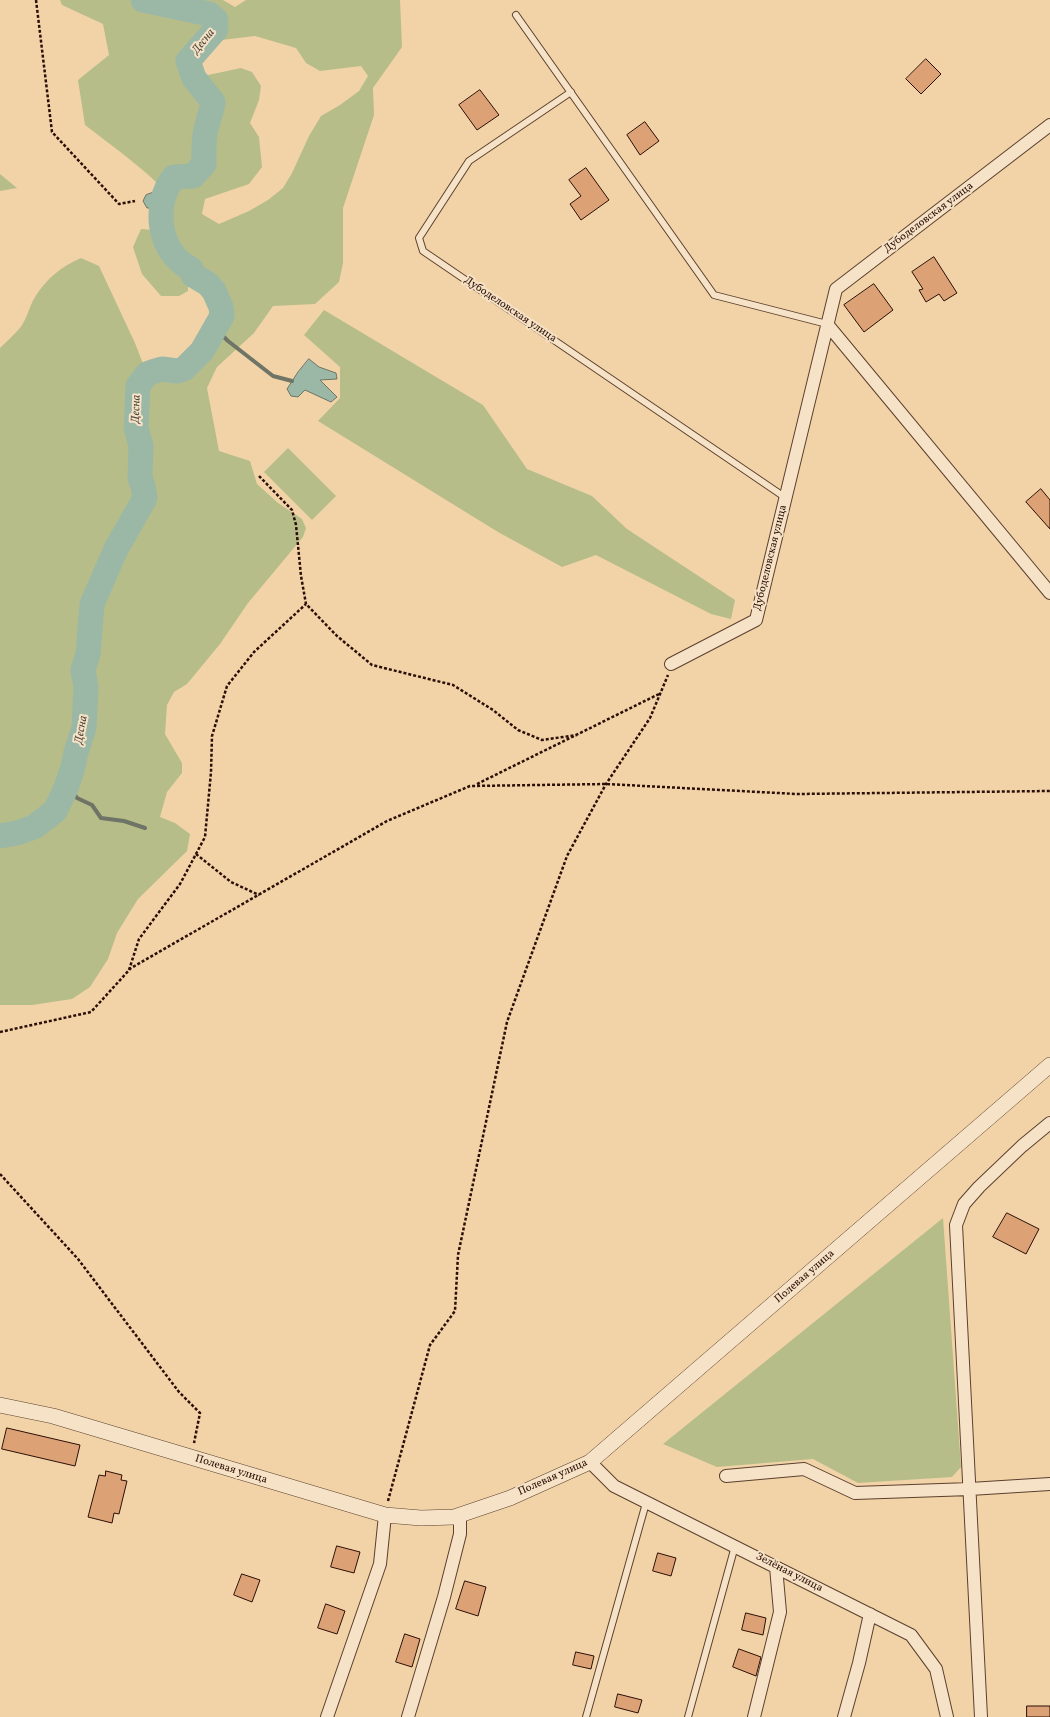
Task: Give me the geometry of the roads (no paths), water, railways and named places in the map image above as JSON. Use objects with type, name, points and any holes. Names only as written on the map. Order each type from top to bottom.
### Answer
[{"type":"street","name":"Дубоделовская улица","points":[[672,664],[756,620],[836,289],[1050,125]]},
{"type":"street","points":[[827,324],[1050,593]]},
{"type":"street","name":"Полевая улица","points":[[0,1405],[53,1416],[385,1516],[421,1518],[454,1517],[510,1498],[590,1462],[1050,1065]]},
{"type":"street","points":[[981,1717],[956,1225],[964,1204],[978,1187],[1022,1146],[1050,1123]]},
{"type":"street","name":"Зелёная улица","points":[[590,1462],[614,1486],[911,1635],[936,1668],[947,1717]]},
{"type":"street","points":[[726,1476],[804,1469],[855,1493],[970,1489],[1050,1484]]},
{"type":"street","points":[[408,1717],[444,1597],[460,1534],[460,1515]]},
{"type":"street","points":[[327,1717],[380,1564],[385,1516]]},
{"type":"street","points":[[754,1717],[780,1612],[776,1567]]},
{"type":"street","points":[[844,1717],[859,1663],[870,1614]]},
{"type":"lane","points":[[516,15],[714,295],[827,324]]},
{"type":"lane","name":"Дубоделовская улица","points":[[571,92],[470,161],[419,238],[423,251],[786,498]]},
{"type":"lane","points":[[586,1717],[646,1503]]},
{"type":"lane","points":[[688,1717],[735,1546]]},
{"type":"waterway","name":"Десна","points":[[0,836],[17,833],[34,827],[55,811],[66,788],[73,767],[84,728],[86,687],[83,670],[88,654],[92,604],[116,549],[145,498],[140,478],[141,446],[136,428],[138,386],[147,374],[155,371],[162,369],[177,371],[184,369],[202,351],[222,316],[221,307],[214,291],[208,284],[193,275],[191,269],[180,262],[171,252],[165,240],[161,214],[167,188],[174,177],[193,176],[204,164],[205,133],[213,102],[194,78],[188,61],[216,29],[216,20],[209,14],[143,0]]},
{"type":"waterway","points":[[215,328],[228,341],[273,376],[292,381]]},
{"type":"waterway","points":[[67,783],[77,798],[92,805],[101,818],[124,821],[145,828]]}]
